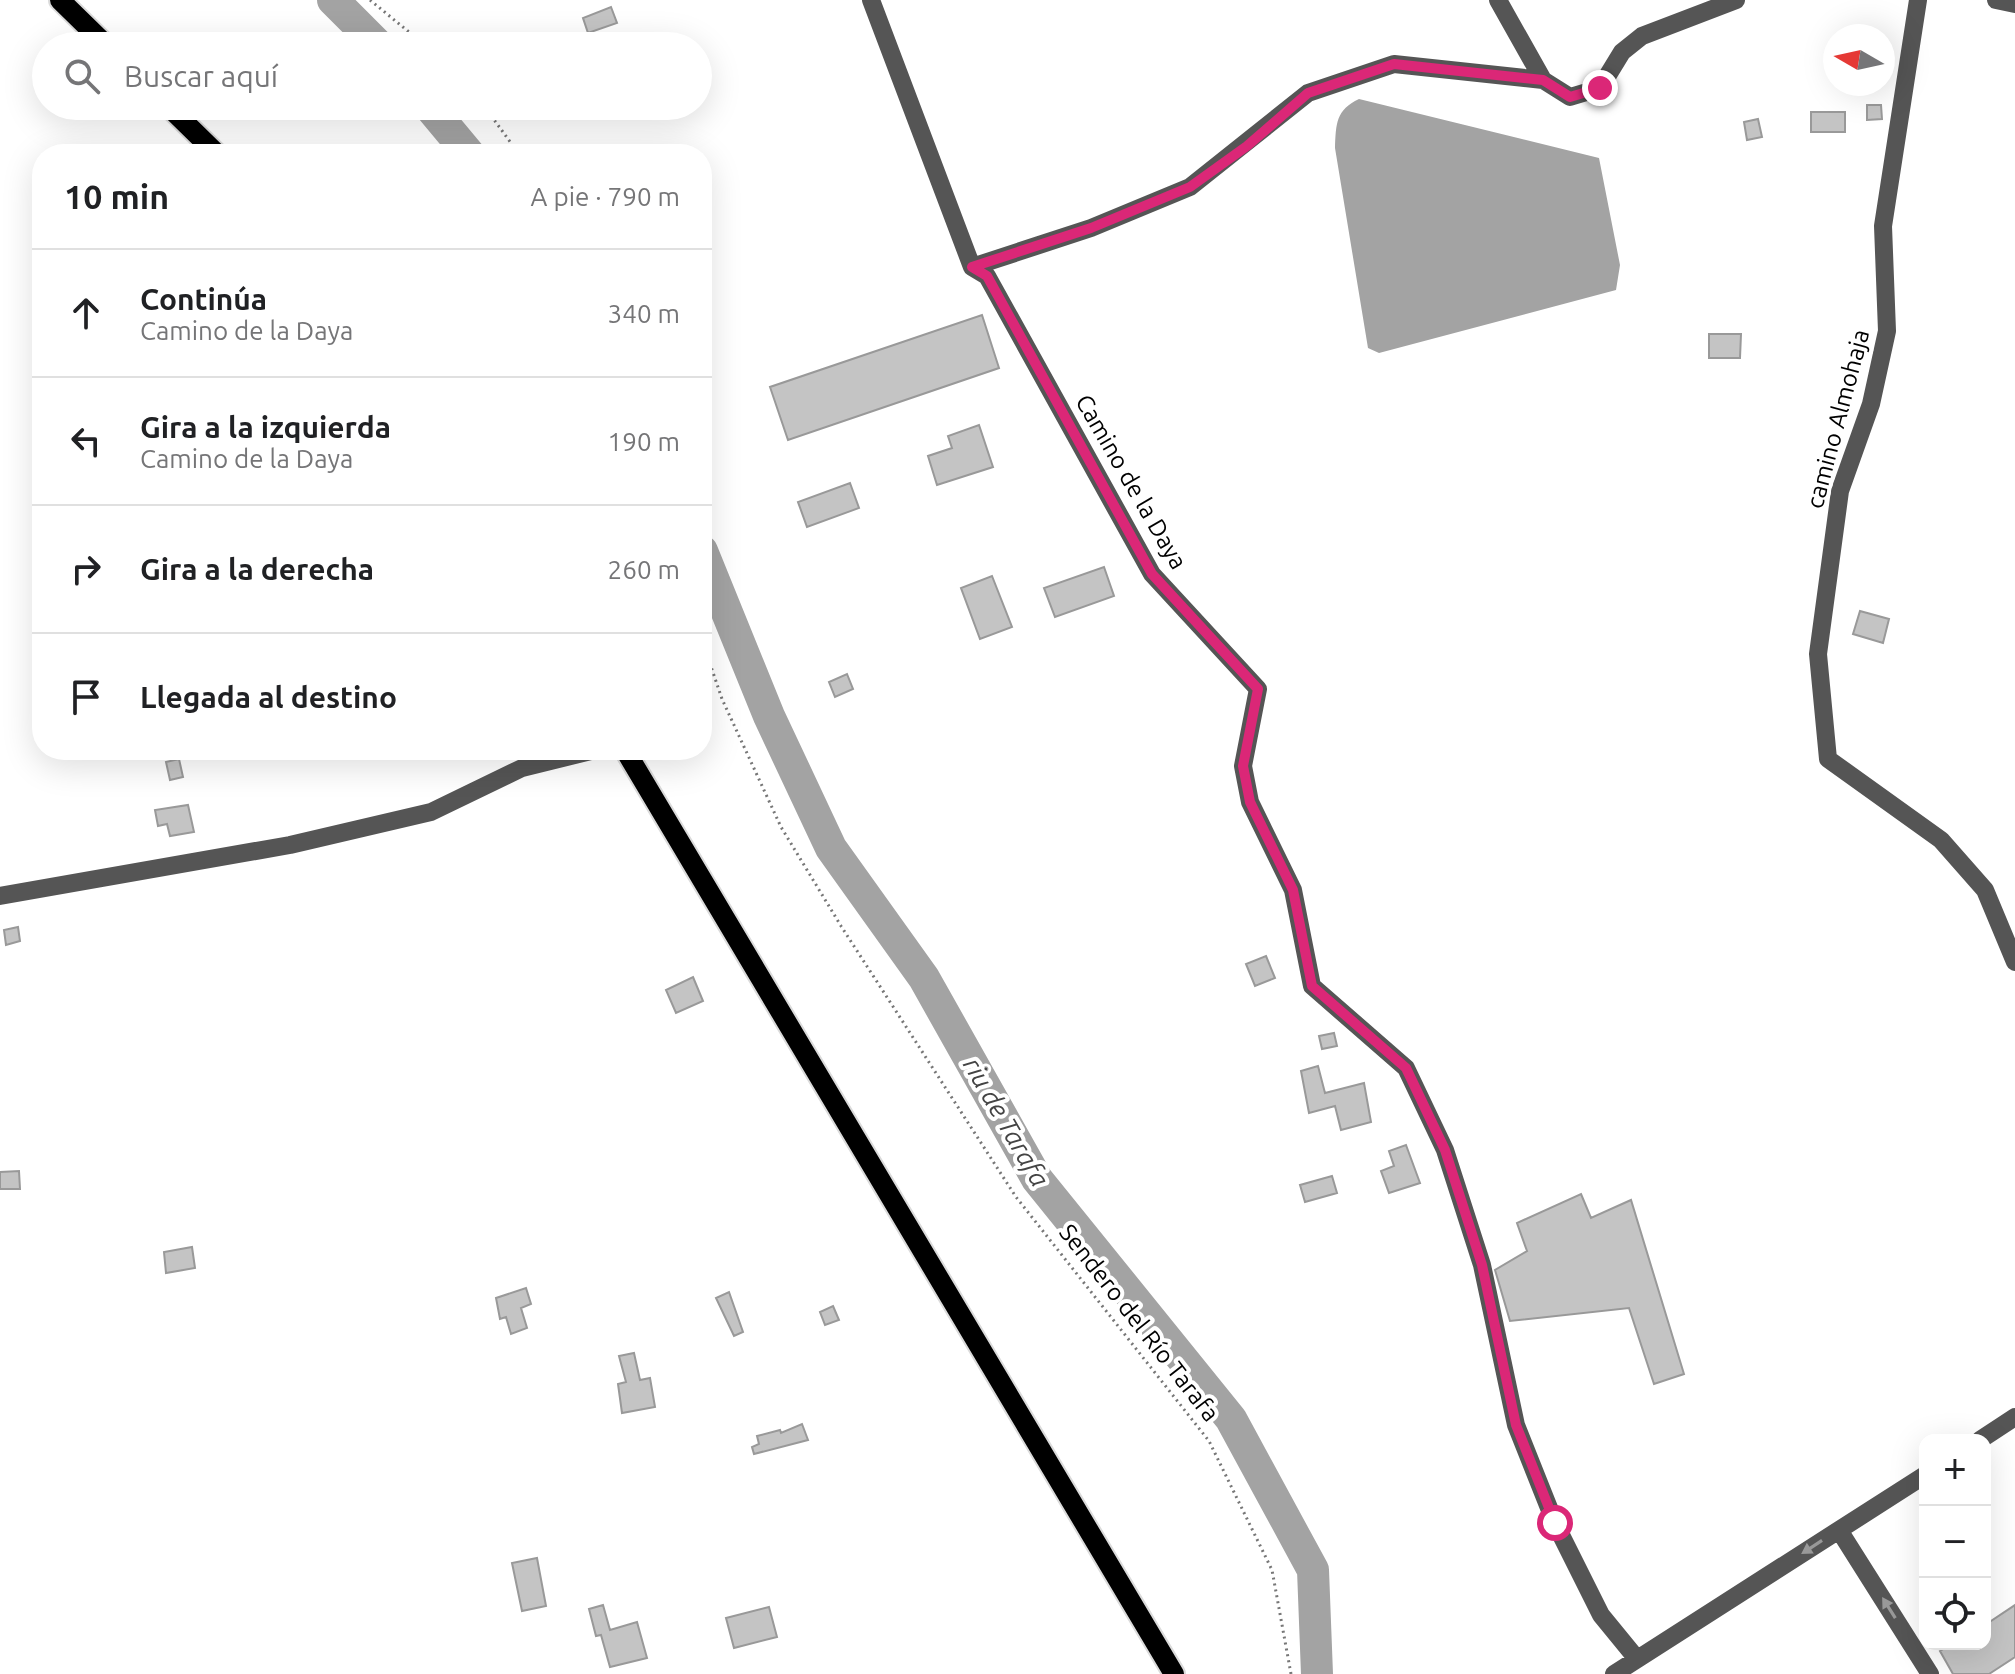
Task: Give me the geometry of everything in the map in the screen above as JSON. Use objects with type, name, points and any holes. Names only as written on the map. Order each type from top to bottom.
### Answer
[{"type":"main road","points":[[60,0],[93,32]]},
{"type":"main road","points":[[182,120],[207,144]]},
{"type":"main road","points":[[631,760],[1174,1674]]},
{"type":"street","name":"Camino de la Daya","points":[[871,0],[972,267],[987,276],[1152,574],[1258,689],[1243,766],[1250,802],[1293,890],[1312,986],[1406,1068],[1413,1082],[1445,1150],[1482,1265],[1516,1425],[1555,1523],[1601,1615],[1637,1659]]},
{"type":"street","points":[[1498,0],[1543,80]]},
{"type":"street","points":[[972,267],[1091,228],[1190,187],[1247,146],[1308,93],[1394,64],[1543,80],[1570,97],[1600,88],[1622,52],[1642,36],[1736,0]]},
{"type":"street","name":"camino Almohaja","points":[[1918,0],[1883,226],[1887,331],[1871,404],[1840,491],[1818,654],[1828,759],[1941,840],[1985,890],[2015,962]]},
{"type":"street","points":[[1996,0],[2015,4]]},
{"type":"street","points":[[0,896],[290,845],[431,812],[522,768],[554,760]]},
{"type":"street","points":[[1989,1434],[2015,1417]]},
{"type":"street","points":[[1614,1674],[1919,1479]]},
{"type":"street","points":[[1839,1530],[1930,1674]]},
{"type":"path","points":[[370,0],[409,32]]},
{"type":"path","points":[[494,120],[512,144]]},
{"type":"path","name":"Sendero del Río Tarafa","points":[[712,670],[722,699],[781,827],[841,926],[1016,1197],[1209,1441],[1272,1570],[1291,1674]]},
{"type":"shaded area","points":[[1359,99],[1599,158],[1620,265],[1616,290],[1379,353],[1368,348],[1335,148],[1339,118],[1351,103]]},
{"type":"building","points":[[611,7],[617,23],[588,32],[583,18]]},
{"type":"building","points":[[1867,105],[1881,105],[1882,119],[1867,120]]},
{"type":"building","points":[[1811,112],[1845,112],[1845,132],[1811,132]]},
{"type":"building","points":[[1758,119],[1762,137],[1747,140],[1744,122]]},
{"type":"building","points":[[982,315],[999,368],[788,440],[770,387]]},
{"type":"building","points":[[1709,334],[1741,334],[1740,358],[1709,358]]},
{"type":"building","points":[[979,425],[993,467],[937,485],[928,456],[952,448],[948,436]]},
{"type":"building","points":[[850,483],[859,508],[807,527],[798,502]]},
{"type":"building","points":[[1104,567],[1114,596],[1055,617],[1044,588]]},
{"type":"building","points":[[992,576],[1012,627],[980,639],[961,588]]},
{"type":"building","points":[[1860,611],[1889,619],[1883,643],[1853,634]]},
{"type":"building","points":[[847,674],[853,689],[835,697],[829,682]]},
{"type":"building","points":[[179,760],[183,777],[170,780],[166,762]]},
{"type":"building","points":[[188,805],[194,832],[170,836],[167,824],[158,826],[155,810]]},
{"type":"building","points":[[18,927],[20,941],[6,945],[4,930]]},
{"type":"building","points":[[1266,956],[1275,978],[1255,986],[1246,964]]},
{"type":"building","points":[[693,977],[703,1001],[676,1013],[666,990]]},
{"type":"building","points":[[1334,1033],[1337,1046],[1322,1049],[1319,1036]]},
{"type":"building","points":[[1318,1066],[1325,1093],[1364,1083],[1371,1122],[1341,1130],[1335,1106],[1309,1113],[1301,1071]]},
{"type":"building","points":[[1406,1145],[1420,1183],[1389,1193],[1381,1171],[1394,1166],[1389,1151]]},
{"type":"building","points":[[19,1171],[20,1189],[0,1189],[0,1172]]},
{"type":"building","points":[[1332,1176],[1337,1193],[1305,1202],[1300,1185]]},
{"type":"building","points":[[1581,1194],[1591,1218],[1631,1200],[1684,1374],[1654,1384],[1629,1308],[1510,1321],[1495,1270],[1527,1251],[1517,1223]]},
{"type":"building","points":[[192,1247],[195,1268],[166,1273],[164,1252]]},
{"type":"building","points":[[526,1288],[531,1304],[521,1308],[527,1328],[511,1334],[506,1317],[500,1319],[496,1298]]},
{"type":"building","points":[[729,1292],[743,1332],[734,1336],[716,1298]]},
{"type":"building","points":[[833,1306],[839,1320],[825,1325],[820,1312]]},
{"type":"building","points":[[634,1353],[640,1380],[650,1378],[655,1407],[622,1413],[618,1384],[626,1382],[619,1356]]},
{"type":"building","points":[[802,1424],[808,1440],[754,1454],[752,1447],[759,1444],[757,1436],[780,1430],[781,1433]]},
{"type":"building","points":[[537,1558],[546,1606],[522,1611],[512,1563]]},
{"type":"building","points":[[603,1605],[610,1630],[637,1622],[647,1658],[610,1667],[601,1635],[596,1636],[589,1609]]},
{"type":"building","points":[[2015,1605],[2015,1657],[1989,1674],[1953,1674],[1940,1651],[1991,1650],[1991,1621]]},
{"type":"building","points":[[769,1607],[777,1637],[734,1648],[726,1618]]},
{"type":"waterway","name":"riu de Tarafa","points":[[333,0],[365,32]]},
{"type":"waterway","name":"riu de Tarafa","points":[[441,120],[461,144]]},
{"type":"waterway","name":"riu de Tarafa","points":[[712,576],[769,716],[831,848],[924,978],[1037,1179],[1231,1419],[1313,1570],[1317,1674]]},
{"type":"route","points":[[1555,1523],[1516,1425],[1482,1265],[1445,1150],[1406,1068],[1312,986],[1293,890],[1250,802],[1243,766],[1258,689],[1152,574],[987,276],[972,267],[1091,228],[1190,187],[1247,146],[1308,93],[1394,64],[1543,80],[1570,97],[1600,88]]}]
